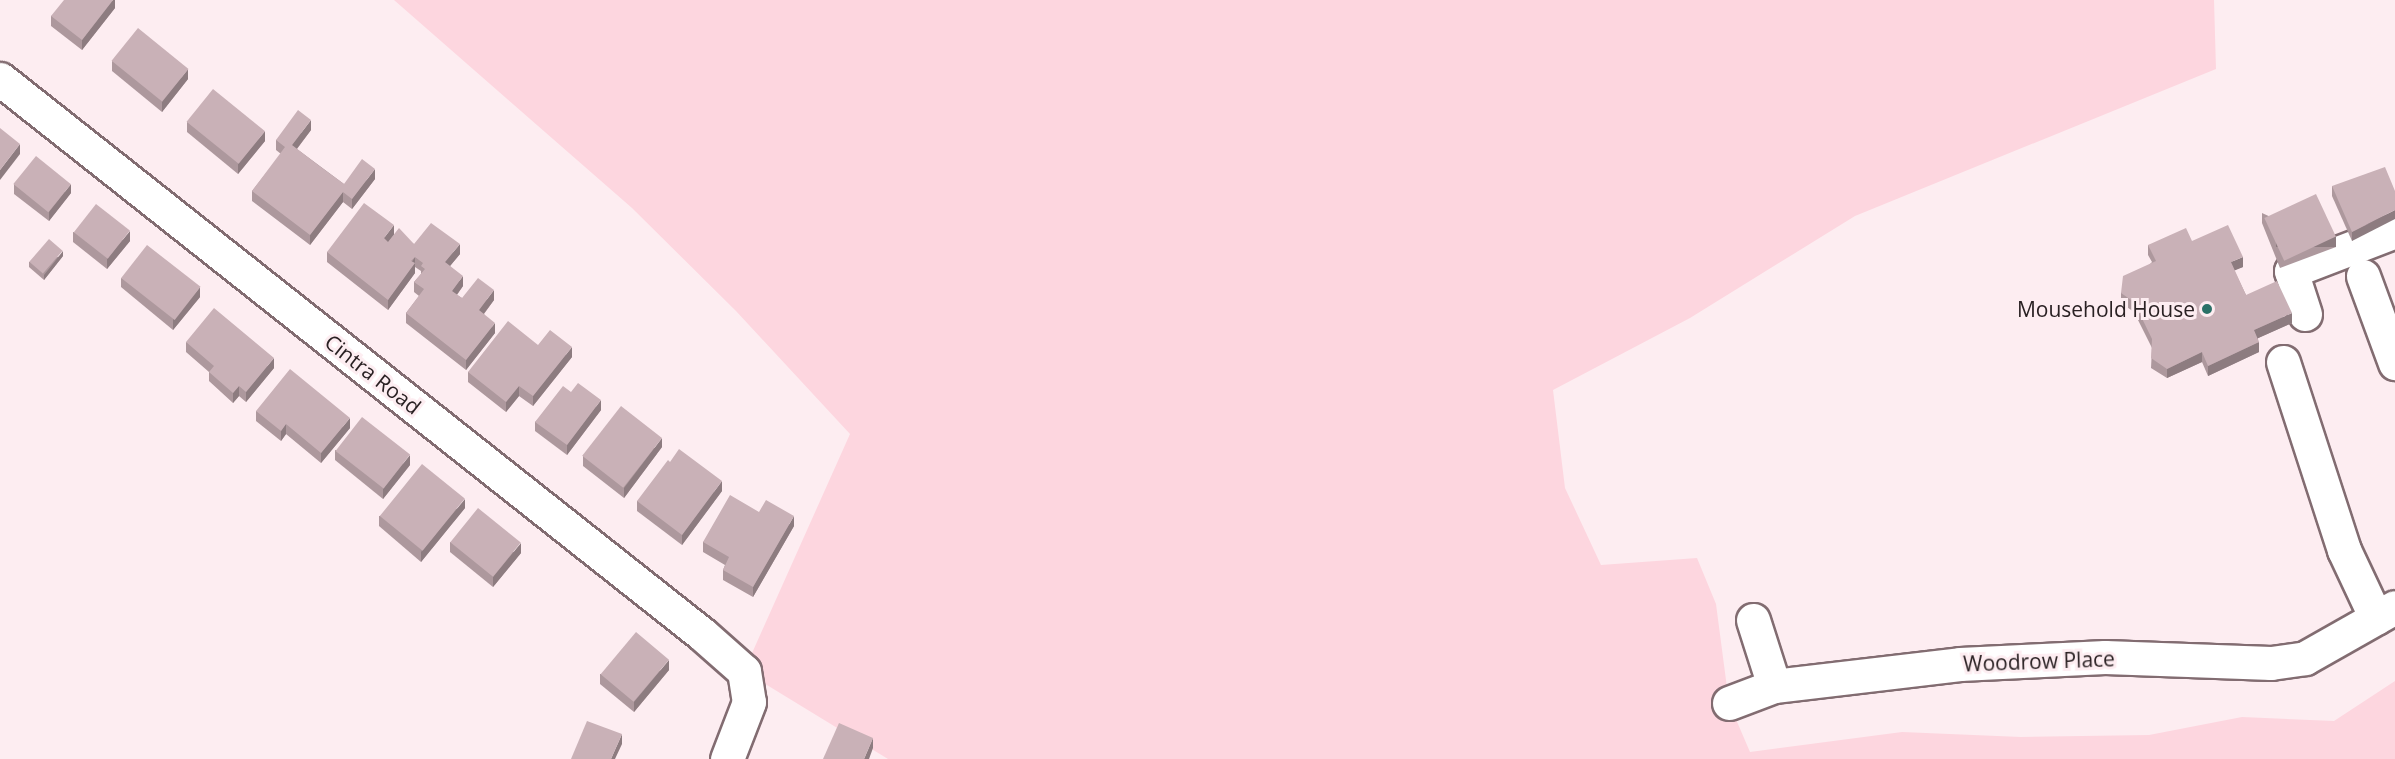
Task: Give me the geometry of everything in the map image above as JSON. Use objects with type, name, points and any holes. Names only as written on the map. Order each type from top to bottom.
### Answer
[{"type":"street","name":"Cintra Road","points":[[0,79],[693,626],[744,671],[749,702],[727,759]]},
{"type":"street","points":[[2305,314],[2291,271],[2395,231]]},
{"type":"street","points":[[2363,276],[2395,363]]},
{"type":"street","points":[[2283,363],[2344,550],[2385,613]]},
{"type":"street","name":"Woodrow Place","points":[[1729,703],[1774,686],[1960,663],[2105,657],[2271,663],[2305,658],[2385,613]]},
{"type":"street","points":[[1752,620],[1774,686]]},
{"type":"shaded area","points":[[394,0],[2214,0],[2216,69],[1855,216],[1690,318],[1553,390],[1565,488],[1601,565],[1697,558],[1716,604],[1729,703],[1750,752],[1902,732],[2021,737],[2149,735],[2242,717],[2334,721],[2395,681],[2395,759],[888,759],[744,671],[850,434],[736,311],[632,208]]},
{"type":"building","points":[[64,0],[113,0],[82,40],[51,16]]},
{"type":"building","points":[[138,28],[189,69],[162,102],[112,61]]},
{"type":"building","points":[[213,89],[265,131],[239,164],[187,122]]},
{"type":"building","points":[[298,110],[311,120],[292,145],[318,165],[344,184],[362,159],[375,169],[352,199],[343,192],[310,235],[252,191],[285,147],[276,140]]},
{"type":"building","points":[[0,128],[20,144],[0,170]]},
{"type":"building","points":[[36,156],[71,184],[48,212],[13,184]]},
{"type":"building","points":[[2385,167],[2395,191],[2395,210],[2352,232],[2332,186]]},
{"type":"building","points":[[2316,194],[2336,237],[2284,261],[2264,218]]},
{"type":"building","points":[[364,203],[394,225],[384,238],[388,242],[399,228],[414,244],[431,223],[460,244],[445,262],[463,276],[452,291],[462,298],[478,278],[494,290],[479,310],[495,323],[466,360],[406,313],[424,289],[414,282],[425,269],[421,266],[423,263],[415,257],[411,261],[415,263],[388,300],[327,252]]},
{"type":"building","points":[[96,204],[130,230],[108,259],[74,232]]},
{"type":"building","name":"Mousehold House","points":[[2228,225],[2243,257],[2231,262],[2246,295],[2277,281],[2292,313],[2254,330],[2259,342],[2208,366],[2202,352],[2167,369],[2151,358],[2152,339],[2134,302],[2121,293],[2123,276],[2156,261],[2148,245],[2186,228],[2192,241]]},
{"type":"building","points":[[49,239],[63,251],[43,273],[29,262]]},
{"type":"building","points":[[147,245],[201,287],[175,320],[121,278]]},
{"type":"building","points":[[214,308],[274,358],[246,392],[239,386],[233,393],[209,372],[214,366],[186,342]]},
{"type":"building","points":[[508,321],[538,345],[550,330],[572,347],[533,396],[519,386],[506,402],[468,372]]},
{"type":"building","points":[[290,369],[350,418],[321,453],[286,424],[281,431],[256,411]]},
{"type":"building","points":[[578,383],[601,400],[567,445],[535,422],[563,386],[571,392]]},
{"type":"building","points":[[621,406],[662,438],[623,488],[582,456]]},
{"type":"building","points":[[362,417],[410,455],[384,488],[336,451]]},
{"type":"building","points":[[679,449],[722,481],[682,535],[637,501]]},
{"type":"building","points":[[422,464],[465,499],[423,551],[380,516]]},
{"type":"building","points":[[730,495],[759,512],[766,500],[794,516],[753,587],[723,570],[729,557],[703,542]]},
{"type":"building","points":[[478,508],[521,543],[493,577],[450,542]]},
{"type":"building","points":[[636,632],[669,660],[634,702],[601,674]]},
{"type":"building","points":[[587,721],[622,734],[611,759],[571,759]]},
{"type":"building","points":[[839,723],[873,738],[864,759],[823,759]]},
{"type":"place","name":"Mousehold House","points":[[2207,309]]}]
